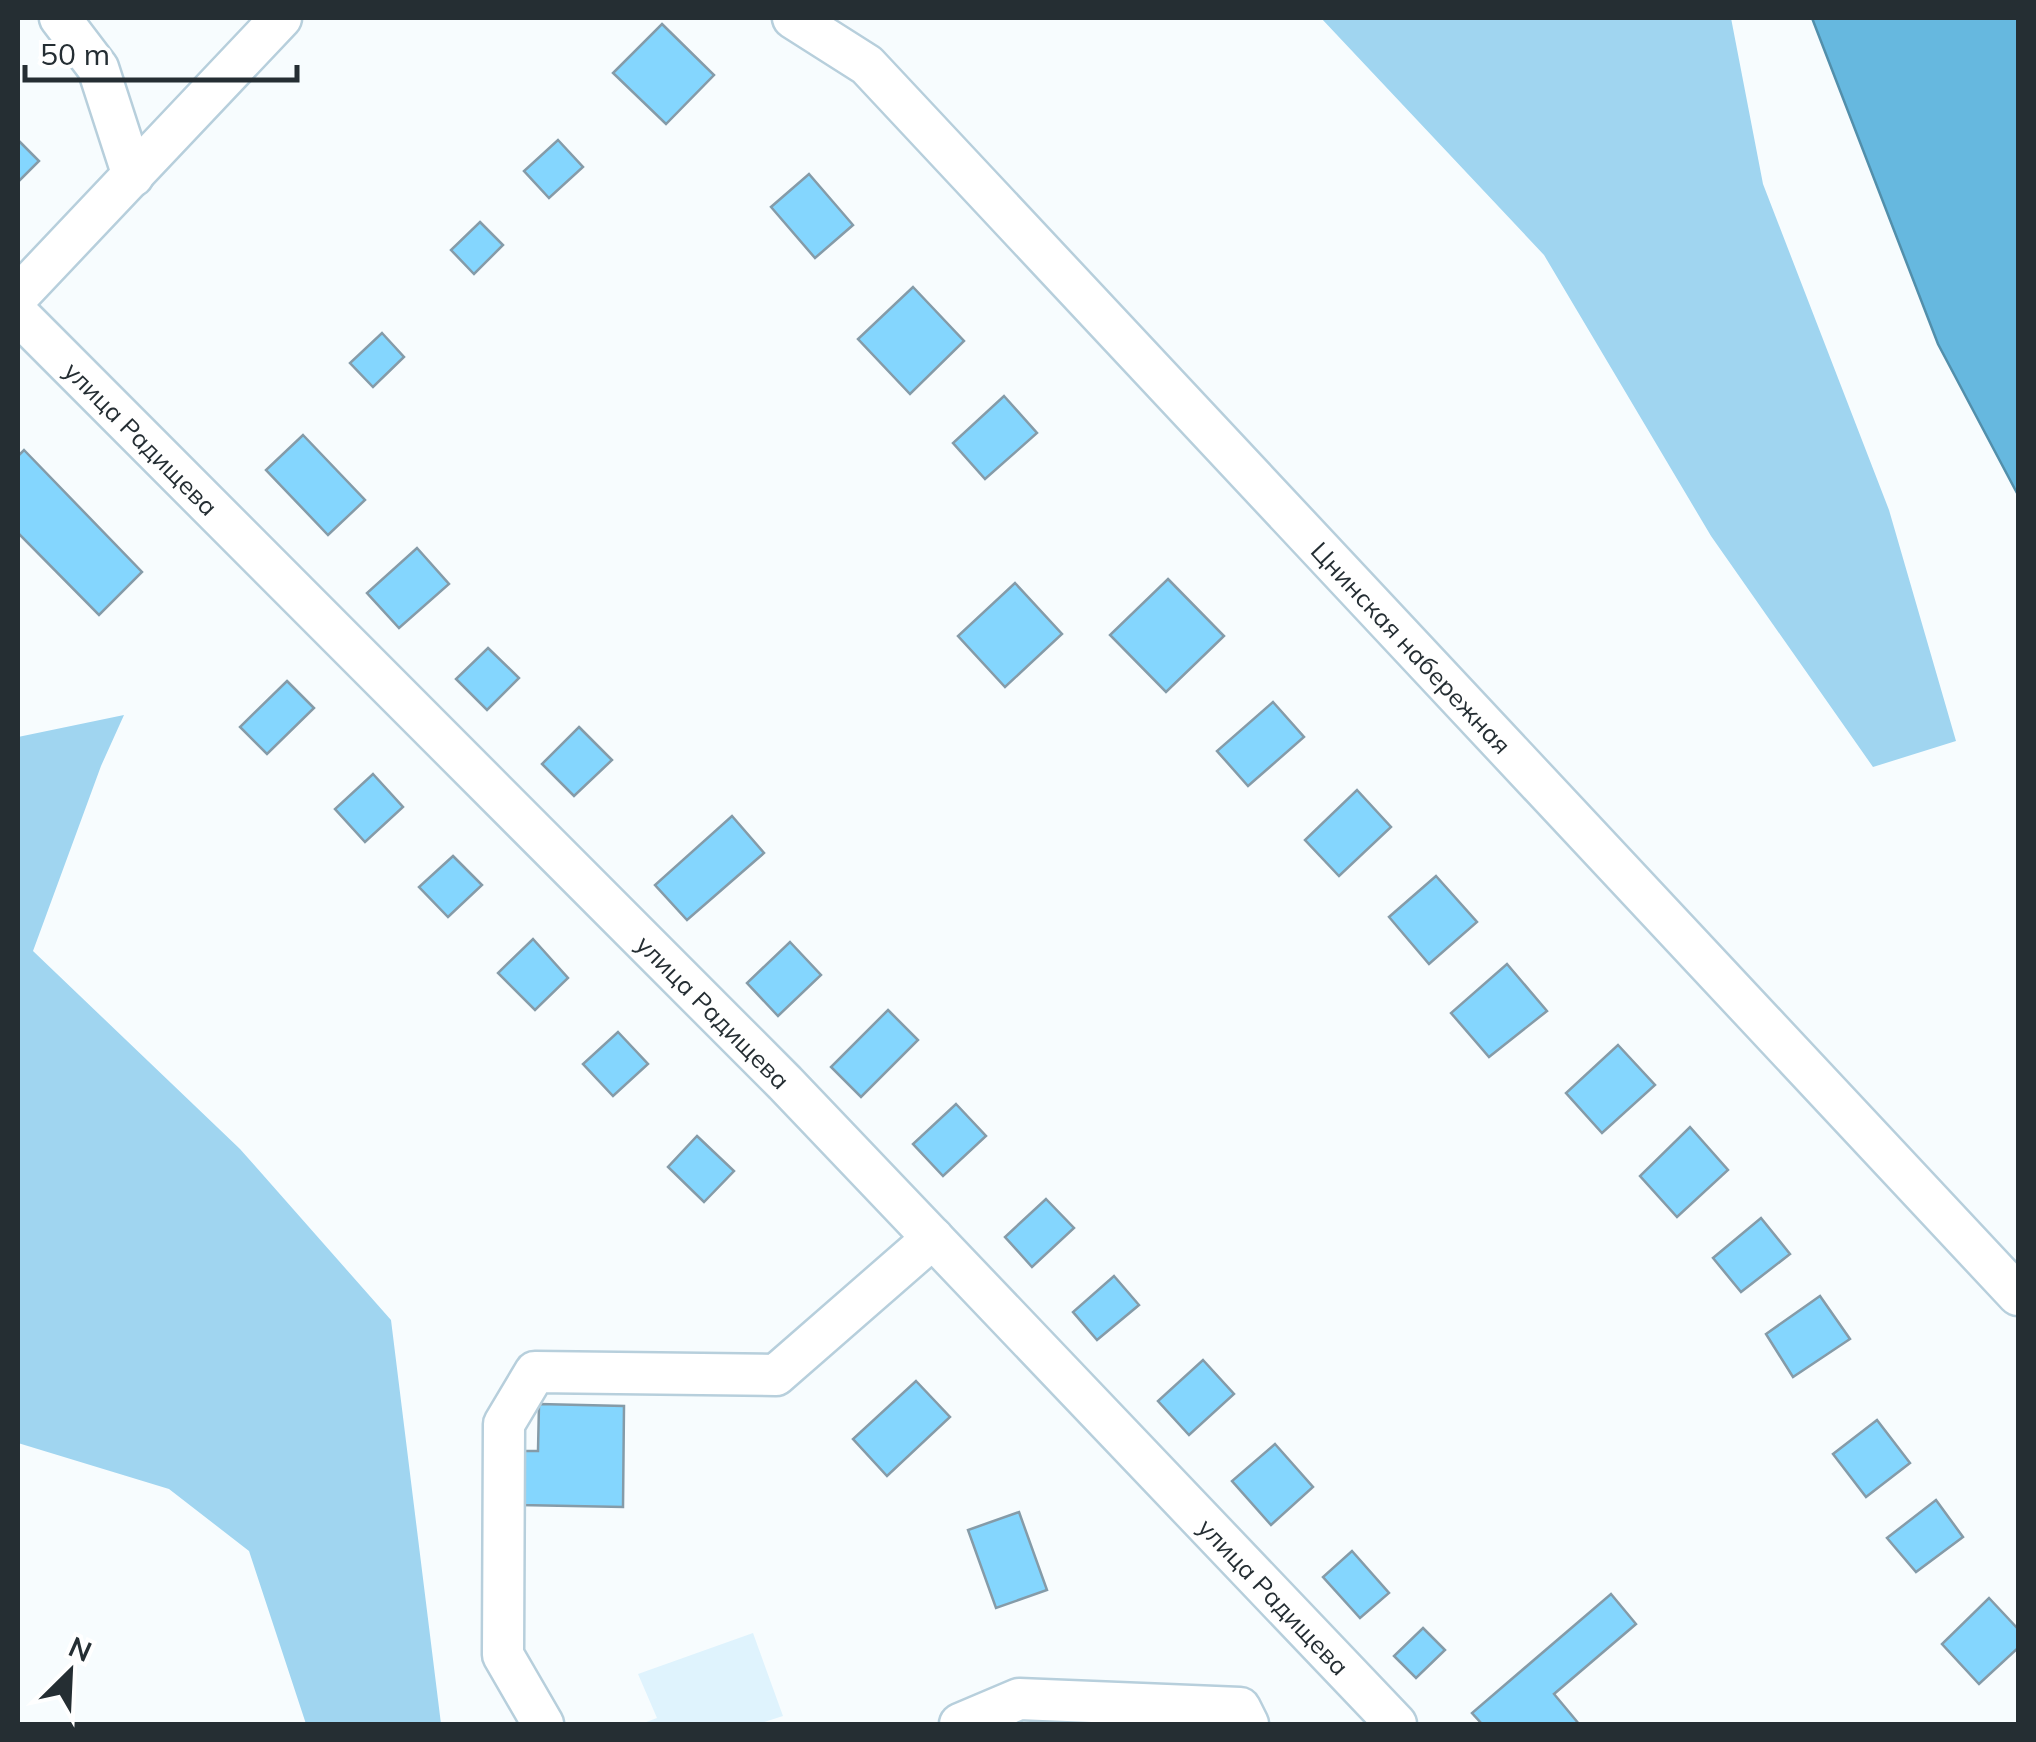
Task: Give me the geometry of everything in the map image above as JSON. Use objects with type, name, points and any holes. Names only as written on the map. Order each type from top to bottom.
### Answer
[{"type":"street","points":[[60,18],[98,68],[132,176]]},
{"type":"street","points":[[18,296],[282,18]]},
{"type":"street","name":"Цнинская набережная","points":[[793,18],[867,65],[2018,1294]]},
{"type":"street","name":"улица Радищева","points":[[18,314],[785,1083],[1396,1724]]},
{"type":"street","points":[[542,1724],[504,1655],[504,1424],[535,1372],[776,1375],[933,1238]]},
{"type":"street","points":[[960,1724],[1019,1699],[1240,1708],[1248,1724]]},
{"type":"shaded area","points":[[1321,18],[1731,18],[1763,184],[1889,510],[1956,741],[1873,767],[1711,536],[1544,255]]},
{"type":"shaded area","points":[[1812,18],[2018,18],[2018,495],[1938,344]]},
{"type":"shaded area","points":[[124,715],[101,766],[33,951],[240,1149],[391,1320],[441,1724],[306,1724],[249,1551],[169,1489],[18,1443],[18,737]]},
{"type":"shaded area","points":[[753,1633],[783,1716],[758,1724],[641,1724],[657,1718],[638,1674]]},
{"type":"building","points":[[662,24],[714,75],[666,124],[613,73]]},
{"type":"building","points":[[18,140],[39,161],[18,182]]},
{"type":"building","points":[[558,140],[583,167],[549,198],[524,171]]},
{"type":"building","points":[[809,174],[853,225],[815,258],[771,207]]},
{"type":"building","points":[[480,222],[503,245],[474,274],[451,250]]},
{"type":"building","points":[[913,287],[964,341],[910,394],[858,339]]},
{"type":"building","points":[[382,333],[404,357],[373,387],[350,363]]},
{"type":"building","points":[[1004,396],[1037,433],[985,479],[953,443]]},
{"type":"building","points":[[303,435],[365,500],[328,535],[266,470]]},
{"type":"building","points":[[24,450],[142,572],[99,615],[18,533],[18,456]]},
{"type":"building","points":[[417,548],[449,584],[399,628],[367,593]]},
{"type":"building","points":[[1168,579],[1224,636],[1166,692],[1110,635]]},
{"type":"building","points":[[1015,583],[1062,634],[1005,687],[958,636]]},
{"type":"building","points":[[488,648],[519,678],[487,710],[456,679]]},
{"type":"building","points":[[287,681],[314,708],[267,754],[240,727]]},
{"type":"building","points":[[1273,702],[1304,737],[1248,786],[1217,751]]},
{"type":"building","points":[[579,727],[612,760],[574,796],[542,764]]},
{"type":"building","points":[[373,774],[403,807],[365,842],[335,809]]},
{"type":"building","points":[[1357,790],[1391,827],[1339,876],[1305,840]]},
{"type":"building","points":[[732,816],[764,853],[687,920],[655,885]]},
{"type":"building","points":[[453,856],[482,885],[448,917],[419,887]]},
{"type":"building","points":[[1436,876],[1477,922],[1429,964],[1389,917]]},
{"type":"building","points":[[533,939],[568,978],[535,1010],[498,973]]},
{"type":"building","points":[[790,942],[821,975],[778,1016],[747,983]]},
{"type":"building","points":[[1507,964],[1547,1011],[1489,1057],[1451,1013]]},
{"type":"building","points":[[888,1010],[918,1040],[861,1097],[831,1067]]},
{"type":"building","points":[[618,1032],[648,1064],[613,1096],[583,1064]]},
{"type":"building","points":[[1618,1045],[1655,1085],[1602,1133],[1566,1093]]},
{"type":"building","points":[[956,1104],[986,1136],[943,1176],[913,1144]]},
{"type":"building","points":[[1690,1127],[1728,1170],[1677,1217],[1640,1176]]},
{"type":"building","points":[[697,1136],[734,1171],[704,1202],[668,1167]]},
{"type":"building","points":[[1046,1199],[1074,1228],[1032,1267],[1005,1237]]},
{"type":"building","points":[[1761,1218],[1790,1254],[1741,1292],[1713,1258]]},
{"type":"building","points":[[1114,1276],[1139,1305],[1097,1340],[1073,1312]]},
{"type":"building","points":[[1820,1296],[1850,1339],[1793,1377],[1766,1334]]},
{"type":"building","points":[[1203,1360],[1234,1394],[1189,1435],[1158,1401]]},
{"type":"building","points":[[916,1381],[950,1417],[887,1476],[853,1439]]},
{"type":"building","points":[[539,1404],[624,1406],[623,1507],[520,1505],[521,1451],[538,1451]]},
{"type":"building","points":[[1877,1420],[1910,1463],[1866,1497],[1833,1454]]},
{"type":"building","points":[[1275,1444],[1313,1487],[1271,1525],[1232,1481]]},
{"type":"building","points":[[1936,1500],[1963,1537],[1916,1572],[1887,1538]]},
{"type":"building","points":[[1019,1512],[1047,1590],[996,1608],[968,1530]]},
{"type":"building","points":[[1352,1551],[1389,1593],[1360,1618],[1323,1577]]},
{"type":"building","points":[[1611,1594],[1636,1624],[1554,1694],[1579,1724],[1482,1724],[1472,1713]]},
{"type":"building","points":[[1989,1598],[2018,1629],[2018,1648],[1979,1684],[1942,1644]]},
{"type":"building","points":[[1423,1628],[1445,1650],[1416,1678],[1394,1656]]}]
